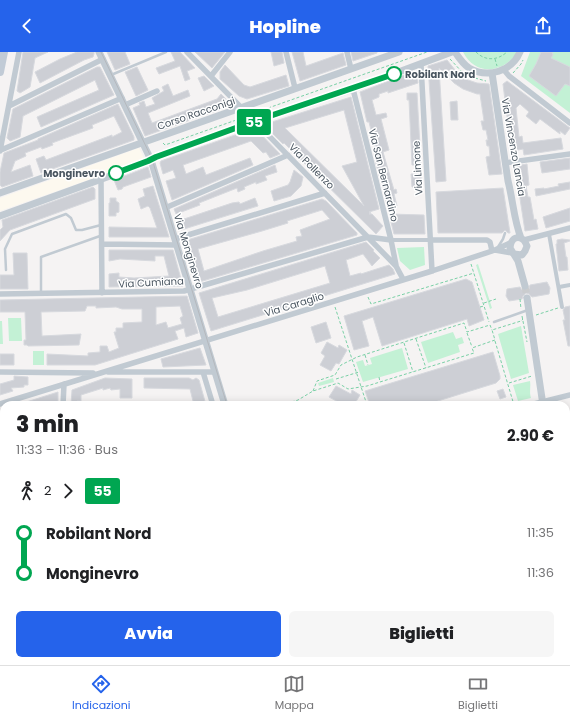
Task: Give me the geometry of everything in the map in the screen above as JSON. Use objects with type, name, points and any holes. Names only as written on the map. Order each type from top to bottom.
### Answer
[{"type":"main road","points":[[0,72],[4,52]]},
{"type":"street","points":[[0,152],[19,52]]},
{"type":"street","name":"Via Pollenzo","points":[[187,52],[396,266],[403,279]]},
{"type":"street","points":[[210,76],[230,52]]},
{"type":"street","points":[[286,52],[295,88]]},
{"type":"street","points":[[347,52],[351,68]]},
{"type":"street","name":"Corso Racconigi","points":[[0,192],[399,52]]},
{"type":"street","points":[[0,216],[255,121],[353,89],[454,52],[470,69],[481,73],[498,70],[512,64],[520,52]]},
{"type":"street","points":[[9,106],[101,55]]},
{"type":"street","name":"Via Monginevro","points":[[101,55],[151,160],[224,401]]},
{"type":"street","name":"Via Limone","points":[[421,64],[432,271]]},
{"type":"street","points":[[498,70],[509,76],[570,123]]},
{"type":"street","name":"Via Vincenzo Lancia","points":[[498,70],[505,163],[525,286]]},
{"type":"street","name":"Via San Bernardino","points":[[353,89],[391,240],[396,266]]},
{"type":"street","points":[[0,152],[124,102],[157,91]]},
{"type":"street","points":[[505,163],[570,154]]},
{"type":"street","points":[[165,208],[288,155]]},
{"type":"street","points":[[101,179],[102,293]]},
{"type":"street","points":[[102,244],[176,242],[325,193]]},
{"type":"street","name":"Via Caraglio","points":[[10,401],[570,228]]},
{"type":"street","points":[[546,235],[559,287],[562,307]]},
{"type":"street","points":[[368,237],[391,240],[487,240],[495,250]]},
{"type":"street","name":"Via Cumiana","points":[[0,294],[184,291],[368,237]]},
{"type":"street","points":[[513,253],[519,255],[519,243]]},
{"type":"street","name":"Via Vincenzo Lancia","points":[[519,243],[510,248],[517,258],[523,276]]},
{"type":"street","name":"Via Caraglio","points":[[495,250],[513,253]]},
{"type":"street","points":[[559,287],[570,285]]},
{"type":"street","points":[[526,298],[530,313],[543,401]]},
{"type":"street","name":"Via Caraglio","points":[[0,372],[100,372]]},
{"type":"street","points":[[100,372],[215,372]]},
{"type":"street","points":[[203,372],[212,401]]},
{"type":"street","points":[[63,401],[64,384]]},
{"type":"street","points":[[550,401],[570,395]]},
{"type":"lane","points":[[111,75],[166,52]]},
{"type":"lane","points":[[6,270],[5,249],[12,234],[66,214],[71,218],[76,230],[102,225]]},
{"type":"lane","points":[[495,250],[505,233],[506,236],[519,243]]},
{"type":"lane","points":[[41,294],[41,257],[102,235]]},
{"type":"lane","points":[[494,322],[530,313]]},
{"type":"path","points":[[156,137],[165,145],[427,52]]},
{"type":"path","points":[[476,52],[482,57],[495,59],[507,52]]},
{"type":"path","points":[[495,59],[498,70]]},
{"type":"path","points":[[471,264],[513,401]]},
{"type":"path","points":[[366,291],[371,304],[474,273]]},
{"type":"path","points":[[483,303],[496,299]]},
{"type":"path","points":[[334,301],[366,401]]},
{"type":"path","points":[[480,307],[484,306]]},
{"type":"path","points":[[530,313],[562,307]]},
{"type":"path","points":[[492,330],[523,319]]},
{"type":"path","points":[[464,323],[474,353],[361,387],[348,389],[338,383],[335,375],[340,365],[365,355],[464,323]]},
{"type":"path","points":[[467,332],[490,325]]},
{"type":"path","points":[[416,338],[426,368]]},
{"type":"path","points":[[472,348],[495,340]]},
{"type":"path","points":[[404,342],[413,372]]},
{"type":"path","points":[[365,355],[368,365]]},
{"type":"path","points":[[336,379],[359,372]]},
{"type":"path","points":[[313,391],[317,381],[335,375]]},
{"type":"path","points":[[508,384],[532,376]]},
{"type":"path","points":[[379,377],[380,382]]},
{"type":"path","points":[[295,401],[313,391],[338,383]]},
{"type":"shaded area","points":[[139,148],[145,160],[0,211],[0,198]]},
{"type":"green space","points":[[463,52],[518,52],[512,59],[497,68],[482,69],[475,66],[468,60]]},
{"type":"green space","points":[[530,52],[570,52],[570,113],[521,76]]},
{"type":"green space","points":[[424,247],[425,265],[410,270],[400,261],[397,248]]},
{"type":"green space","points":[[478,264],[492,308],[490,309],[476,265]]},
{"type":"green space","points":[[8,318],[21,318],[22,341],[9,341]]},
{"type":"green space","points":[[0,321],[2,321],[3,344],[0,344]]},
{"type":"green space","points":[[521,326],[529,373],[511,379],[498,334]]},
{"type":"green space","points":[[453,332],[456,339],[462,337],[464,343],[458,345],[460,352],[428,363],[421,342]]},
{"type":"green space","points":[[402,348],[408,369],[363,382],[356,362],[363,360],[365,366],[372,364],[370,358]]},
{"type":"green space","points":[[33,351],[44,351],[44,365],[33,365]]},
{"type":"green space","points":[[333,378],[334,382],[319,386],[318,383]]},
{"type":"green space","points":[[530,381],[531,398],[518,401],[513,385]]},
{"type":"building","points":[[23,52],[48,52],[35,58],[30,87],[20,93],[17,91]]},
{"type":"building","points":[[77,52],[94,52],[94,54],[93,57],[84,60],[40,83],[35,72]]},
{"type":"building","points":[[107,52],[125,52],[130,64],[115,70]]},
{"type":"building","points":[[171,52],[180,52],[195,68],[187,71],[190,79],[185,81],[180,66],[159,74],[156,68],[175,61]]},
{"type":"building","points":[[195,52],[225,52],[212,68]]},
{"type":"building","points":[[271,52],[282,52],[284,63],[274,66]]},
{"type":"building","points":[[292,52],[303,52],[306,66],[343,53],[346,65],[300,81]]},
{"type":"building","points":[[351,52],[377,52],[377,53],[353,61]]},
{"type":"building","points":[[541,52],[552,52],[553,55],[551,58],[570,67],[570,86],[565,84],[556,96],[529,76]]},
{"type":"building","points":[[447,60],[460,76],[477,83],[489,84],[502,174],[489,175],[486,157],[490,156],[489,146],[487,146],[486,140],[488,140],[486,130],[483,130],[481,121],[484,121],[480,94],[463,89],[454,83],[439,68],[446,181],[436,182],[428,66]]},
{"type":"building","points":[[225,65],[244,85],[250,87],[286,75],[289,86],[247,99],[239,96],[220,79],[220,72]]},
{"type":"building","points":[[97,67],[100,67],[114,95],[41,127],[37,117],[99,90],[95,80],[23,116],[20,137],[10,141],[7,138],[13,109]]},
{"type":"building","points":[[137,67],[148,90],[136,96],[125,72]]},
{"type":"building","points":[[415,71],[417,73],[418,83],[388,93],[388,91],[379,94],[379,97],[372,100],[376,115],[386,113],[387,117],[381,119],[389,150],[383,152],[394,190],[396,189],[397,193],[394,194],[397,206],[388,209],[375,160],[378,159],[360,92]]},
{"type":"building","points":[[204,76],[214,86],[204,91],[198,78]]},
{"type":"building","points":[[507,81],[570,128],[565,135],[560,131],[560,134],[540,119],[536,124],[526,116],[529,112],[520,104],[516,108],[519,137],[522,136],[523,143],[561,138],[563,149],[524,155],[523,149],[513,151],[511,132],[509,133],[503,84]]},
{"type":"building","points":[[168,84],[173,96],[188,90],[190,96],[148,113],[152,123],[217,99],[221,94],[228,101],[227,107],[145,136],[133,108],[140,105],[139,103],[144,101],[146,107],[155,104],[152,98],[164,91],[162,87]]},
{"type":"building","points":[[407,93],[417,93],[421,165],[412,165],[409,100],[407,100]]},
{"type":"building","points":[[351,97],[379,209],[369,212],[371,213],[369,214],[372,214],[383,226],[376,234],[270,131],[272,122]],"holes":[[[344,110],[357,162],[342,166],[364,206],[285,128]]]},
{"type":"building","points":[[457,101],[458,120],[451,120],[450,102]]},
{"type":"building","points":[[118,104],[134,137],[134,140],[41,173],[36,159],[44,156],[46,160],[112,135],[112,137],[122,132],[114,116],[92,125],[93,128],[52,143],[53,145],[42,149],[41,147],[25,153],[26,156],[15,161],[11,172],[30,165],[33,176],[2,187],[0,185],[0,172],[4,153],[38,140]]},
{"type":"building","points":[[255,128],[280,154],[270,158],[266,152],[263,153],[251,141],[183,165],[186,174],[203,167],[206,175],[250,158],[253,165],[172,200],[166,181],[176,178],[173,170],[163,174],[160,163],[161,161]]},
{"type":"building","points":[[570,158],[570,169],[542,173],[540,162]]},
{"type":"building","points":[[527,164],[529,185],[526,186],[528,197],[530,197],[534,220],[536,219],[538,229],[525,231],[515,166]]},
{"type":"building","points":[[275,165],[277,172],[265,176],[267,180],[256,184],[256,182],[244,187],[245,189],[238,192],[237,188],[176,214],[174,209]]},
{"type":"building","points":[[148,167],[151,177],[118,190],[114,180]]},
{"type":"building","points":[[294,170],[303,177],[301,186],[291,196],[274,201],[271,191],[288,185]]},
{"type":"building","points":[[411,174],[421,174],[422,186],[412,187]]},
{"type":"building","points":[[570,182],[570,189],[536,196],[535,189],[559,186],[558,184]]},
{"type":"building","points":[[153,186],[169,237],[109,237],[109,227],[157,228],[150,208],[148,206],[141,209],[138,199],[145,196],[143,189]]},
{"type":"building","points":[[93,187],[95,189],[95,199],[10,230],[0,241],[0,230],[3,227],[2,220]]},
{"type":"building","points":[[503,188],[510,233],[505,230],[502,233],[438,233],[436,192]]},
{"type":"building","points":[[110,198],[116,198],[116,201],[119,203],[119,212],[116,213],[116,216],[109,216]]},
{"type":"building","points":[[255,198],[258,206],[181,230],[178,221],[232,203],[239,202],[240,204]]},
{"type":"building","points":[[322,199],[326,201],[357,233],[357,235],[196,283],[184,241]],"holes":[[[322,210],[330,219],[300,230],[302,236],[296,237],[297,241],[204,271],[198,249],[288,223],[287,221]]]},
{"type":"building","points":[[570,208],[570,221],[546,228],[543,217]]},
{"type":"building","points":[[389,214],[424,215],[425,234],[394,234]]},
{"type":"building","points":[[557,240],[570,240],[564,243],[568,270],[559,271],[556,244]]},
{"type":"building","points":[[366,242],[380,258],[372,266],[363,254],[346,260],[350,276],[389,265],[395,274],[211,331],[199,293]],"holes":[[[325,266],[330,283],[218,317],[212,298],[247,290]]]},
{"type":"building","points":[[109,250],[173,250],[183,286],[109,287],[109,274],[119,273],[119,277],[134,278],[169,276],[164,256],[155,256],[155,261],[120,259],[109,261]]},
{"type":"building","points":[[13,253],[27,253],[28,289],[0,289],[0,275],[14,275]]},
{"type":"building","points":[[466,279],[472,282],[484,320],[469,326],[467,319],[382,346],[373,317],[362,321],[369,346],[354,350],[344,316]]},
{"type":"building","points":[[547,282],[550,288],[549,294],[532,297],[526,293],[522,299],[509,301],[506,296],[507,289],[520,287],[522,290],[526,291],[529,289],[530,285]]},
{"type":"building","points":[[187,296],[198,333],[186,337],[184,328],[175,331],[178,339],[95,365],[47,365],[47,354],[88,356],[88,353],[100,352],[100,346],[107,346],[109,352],[119,348],[114,332],[116,332],[116,328],[123,328],[123,323],[142,322],[142,309],[122,309],[116,307],[96,308],[96,306],[87,306],[85,311],[41,312],[42,336],[81,334],[79,345],[28,346],[24,345],[24,340],[26,340],[25,312],[0,312],[0,300]],"holes":[[[180,306],[183,316],[180,318],[182,324],[168,328],[166,322],[156,325],[156,307]]]},
{"type":"building","points":[[570,306],[570,346],[568,346],[563,320],[565,320],[563,310],[565,307]]},
{"type":"building","points":[[326,322],[331,338],[316,343],[311,327]]},
{"type":"building","points":[[327,342],[338,348],[339,345],[347,350],[339,364],[336,363],[331,371],[320,365],[325,356],[321,353]]},
{"type":"building","points":[[200,348],[206,365],[163,367],[161,359]]},
{"type":"building","points":[[493,352],[500,376],[500,379],[496,383],[438,401],[369,401],[365,391]]},
{"type":"building","points":[[0,354],[14,354],[14,365],[0,365]]},
{"type":"building","points":[[14,376],[28,377],[28,385],[24,385],[24,387],[11,388],[13,391],[0,395],[0,384],[14,380]]},
{"type":"building","points":[[105,378],[132,379],[132,398],[120,398],[120,389],[111,390],[110,388],[103,390],[103,388],[81,395],[81,401],[71,401],[72,390]]},
{"type":"building","points":[[144,378],[189,378],[193,380],[196,378],[199,380],[205,401],[193,401],[190,389],[144,388]]},
{"type":"building","points":[[336,386],[351,394],[352,390],[360,395],[356,401],[336,401],[329,397]]},
{"type":"building","points":[[503,389],[506,397],[500,399],[497,391]]},
{"type":"building","points":[[58,392],[58,401],[30,401]]},
{"type":"tunnel","points":[[525,286],[527,298]]},
{"type":"tram line","points":[[101,52],[152,159],[226,401]]},
{"type":"bus line","name":"55","points":[[116,173],[255,121],[394,74]]},
{"type":"place","name":"Robilant Nord","points":[[394,74]]},
{"type":"place","name":"Monginevro","points":[[116,173]]}]
